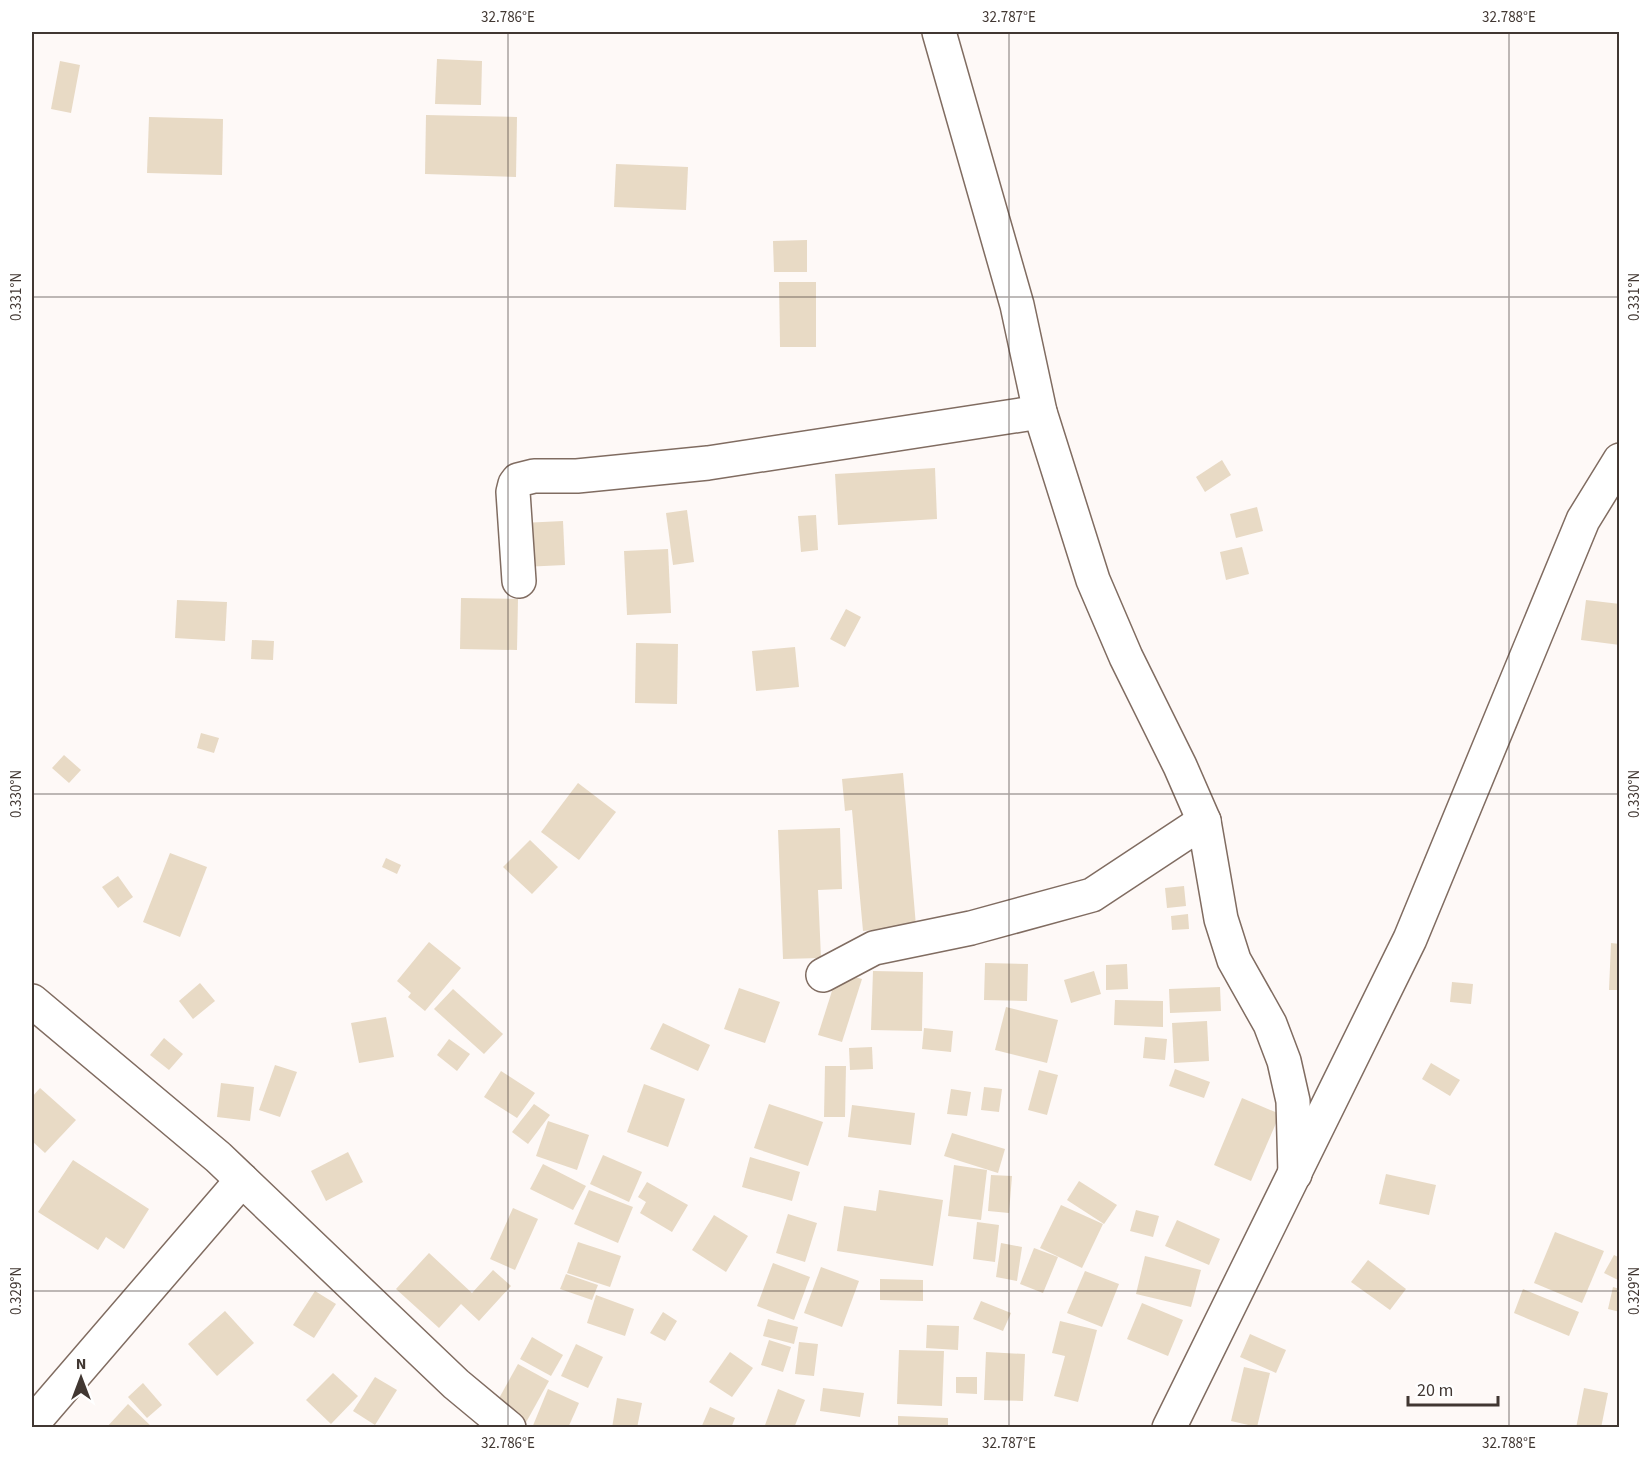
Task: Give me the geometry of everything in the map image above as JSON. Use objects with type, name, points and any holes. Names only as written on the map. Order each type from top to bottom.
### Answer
[{"type":"street","points":[[939,32],[1017,305],[1040,412],[1093,580],[1126,657],[1180,766],[1204,821],[1221,919],[1234,960],[1270,1023],[1284,1061],[1293,1101],[1295,1174]]},
{"type":"street","points":[[519,581],[513,492],[515,484],[524,478],[546,475],[577,476],[708,463],[1040,412]]},
{"type":"street","points":[[1178,1426],[1295,1174],[1410,939],[1583,520],[1620,460]]},
{"type":"street","points":[[823,975],[874,948],[971,928],[1092,895],[1204,821]]},
{"type":"street","points":[[32,1001],[218,1157],[456,1384],[510,1428]]},
{"type":"street","points":[[32,1424],[242,1180]]},
{"type":"building","points":[[437,59],[482,61],[481,105],[435,104]]},
{"type":"building","points":[[60,61],[80,65],[71,113],[51,109]]},
{"type":"building","points":[[426,115],[517,117],[516,177],[425,174]]},
{"type":"building","points":[[149,117],[223,119],[222,175],[147,173]]},
{"type":"building","points":[[616,164],[688,167],[686,210],[614,207]]},
{"type":"building","points":[[807,240],[807,272],[774,272],[773,241]]},
{"type":"building","points":[[779,282],[816,282],[816,347],[780,347]]},
{"type":"building","points":[[1222,460],[1231,475],[1205,492],[1196,477]]},
{"type":"building","points":[[935,468],[937,519],[838,525],[835,474]]},
{"type":"building","points":[[1257,507],[1263,531],[1236,538],[1230,514]]},
{"type":"building","points":[[687,510],[694,562],[673,565],[666,513]]},
{"type":"building","points":[[816,515],[818,550],[801,552],[798,516]]},
{"type":"building","points":[[563,521],[565,565],[523,567],[522,523]]},
{"type":"building","points":[[1242,547],[1249,574],[1226,580],[1220,552]]},
{"type":"building","points":[[668,549],[671,613],[627,615],[624,551]]},
{"type":"building","points":[[461,598],[518,599],[517,650],[460,649]]},
{"type":"building","points":[[177,600],[227,602],[225,641],[175,638]]},
{"type":"building","points":[[1586,600],[1620,604],[1620,645],[1581,640]]},
{"type":"building","points":[[846,609],[861,617],[845,647],[830,639]]},
{"type":"building","points":[[252,640],[274,641],[273,660],[251,659]]},
{"type":"building","points":[[636,643],[678,644],[677,704],[635,703]]},
{"type":"building","points":[[795,647],[799,687],[756,691],[752,651]]},
{"type":"building","points":[[201,733],[219,738],[214,753],[197,748]]},
{"type":"building","points":[[64,755],[81,770],[69,783],[52,768]]},
{"type":"building","points":[[903,773],[916,926],[863,931],[852,810],[845,811],[842,779]]},
{"type":"building","points":[[578,783],[616,812],[579,860],[541,832]]},
{"type":"building","points":[[840,828],[842,889],[818,890],[821,958],[783,959],[778,830]]},
{"type":"building","points":[[530,840],[558,867],[532,894],[503,867]]},
{"type":"building","points":[[170,853],[207,867],[180,937],[143,922]]},
{"type":"building","points":[[386,858],[401,865],[397,874],[382,867]]},
{"type":"building","points":[[118,876],[133,897],[118,908],[102,887]]},
{"type":"building","points":[[1184,886],[1186,906],[1167,908],[1165,888]]},
{"type":"building","points":[[1188,914],[1189,929],[1172,930],[1171,916]]},
{"type":"building","points":[[429,942],[461,968],[425,1011],[408,997],[411,993],[397,981]]},
{"type":"building","points":[[1611,943],[1620,944],[1620,990],[1609,990]]},
{"type":"building","points":[[985,963],[1028,964],[1027,1001],[984,1000]]},
{"type":"building","points":[[1127,964],[1128,989],[1106,990],[1106,965]]},
{"type":"building","points":[[873,971],[923,972],[922,1031],[871,1030]]},
{"type":"building","points":[[1094,971],[1101,994],[1071,1003],[1064,980]]},
{"type":"building","points":[[838,972],[862,979],[842,1042],[818,1035]]},
{"type":"building","points":[[1452,982],[1473,984],[1471,1004],[1450,1002]]},
{"type":"building","points":[[200,983],[215,1001],[193,1019],[179,1001]]},
{"type":"building","points":[[1220,987],[1221,1011],[1170,1013],[1169,989]]},
{"type":"building","points":[[739,988],[780,1002],[765,1043],[724,1029]]},
{"type":"building","points":[[453,989],[503,1034],[484,1054],[434,1009]]},
{"type":"building","points":[[1115,1000],[1163,1001],[1163,1027],[1114,1025]]},
{"type":"building","points":[[1006,1007],[1058,1020],[1047,1063],[995,1050]]},
{"type":"building","points":[[386,1017],[394,1057],[359,1063],[351,1023]]},
{"type":"building","points":[[1207,1021],[1209,1061],[1174,1063],[1172,1023]]},
{"type":"building","points":[[663,1023],[710,1045],[698,1071],[650,1049]]},
{"type":"building","points":[[924,1028],[953,1031],[951,1052],[922,1049]]},
{"type":"building","points":[[1145,1037],[1167,1039],[1165,1060],[1143,1058]]},
{"type":"building","points":[[164,1038],[183,1054],[169,1070],[150,1055]]},
{"type":"building","points":[[449,1039],[470,1054],[457,1071],[437,1055]]},
{"type":"building","points":[[872,1047],[873,1069],[850,1070],[849,1048]]},
{"type":"building","points":[[1431,1063],[1460,1080],[1450,1096],[1422,1079]]},
{"type":"building","points":[[275,1065],[297,1072],[280,1117],[259,1110]]},
{"type":"building","points":[[825,1066],[846,1066],[845,1117],[824,1117]]},
{"type":"building","points":[[1175,1069],[1210,1082],[1204,1098],[1169,1086]]},
{"type":"building","points":[[1039,1070],[1058,1075],[1047,1115],[1028,1110]]},
{"type":"building","points":[[501,1071],[535,1093],[517,1118],[484,1097]]},
{"type":"building","points":[[221,1083],[254,1087],[250,1121],[217,1117]]},
{"type":"building","points":[[644,1084],[685,1099],[668,1147],[627,1132]]},
{"type":"building","points":[[984,1087],[1002,1089],[999,1112],[981,1110]]},
{"type":"building","points":[[40,1088],[76,1120],[45,1153],[32,1141],[32,1097]]},
{"type":"building","points":[[951,1089],[971,1092],[967,1116],[947,1114]]},
{"type":"building","points":[[1242,1098],[1280,1114],[1251,1181],[1214,1165]]},
{"type":"building","points":[[534,1104],[550,1115],[528,1144],[512,1132]]},
{"type":"building","points":[[769,1104],[823,1122],[808,1166],[754,1148]]},
{"type":"building","points":[[852,1105],[915,1113],[911,1145],[848,1137]]},
{"type":"building","points":[[548,1121],[589,1135],[577,1170],[536,1156]]},
{"type":"building","points":[[952,1133],[1005,1149],[998,1173],[944,1156]]},
{"type":"building","points":[[348,1152],[363,1182],[326,1201],[311,1171]]},
{"type":"building","points":[[603,1155],[642,1172],[629,1202],[590,1184]]},
{"type":"building","points":[[750,1157],[800,1172],[792,1201],[742,1187]]},
{"type":"building","points":[[73,1160],[149,1209],[124,1249],[106,1237],[98,1250],[38,1212]]},
{"type":"building","points":[[543,1164],[586,1186],[573,1210],[530,1189]]},
{"type":"building","points":[[954,1165],[987,1170],[981,1220],[948,1216]]},
{"type":"building","points":[[1386,1174],[1436,1185],[1429,1215],[1379,1204]]},
{"type":"building","points":[[991,1175],[1012,1176],[1009,1213],[988,1211]]},
{"type":"building","points":[[1079,1181],[1117,1205],[1104,1224],[1067,1200]]},
{"type":"building","points":[[647,1182],[688,1205],[672,1232],[640,1213],[646,1202],[638,1197]]},
{"type":"building","points":[[589,1190],[633,1207],[618,1243],[574,1224]]},
{"type":"building","points":[[879,1190],[943,1200],[933,1266],[837,1251],[844,1206],[876,1211]]},
{"type":"building","points":[[1061,1205],[1103,1224],[1082,1268],[1040,1248]]},
{"type":"building","points":[[513,1208],[538,1219],[515,1270],[490,1259]]},
{"type":"building","points":[[1136,1210],[1159,1216],[1153,1237],[1130,1231]]},
{"type":"building","points":[[788,1214],[817,1223],[805,1262],[776,1253]]},
{"type":"building","points":[[714,1215],[748,1236],[726,1272],[692,1250]]},
{"type":"building","points":[[1177,1220],[1220,1239],[1209,1265],[1165,1246]]},
{"type":"building","points":[[977,1222],[999,1225],[995,1262],[973,1259]]},
{"type":"building","points":[[1555,1232],[1604,1251],[1582,1303],[1534,1283]]},
{"type":"building","points":[[578,1242],[621,1256],[610,1287],[567,1273]]},
{"type":"building","points":[[1001,1243],[1022,1247],[1017,1281],[996,1277]]},
{"type":"building","points":[[1034,1248],[1058,1257],[1043,1293],[1020,1284]]},
{"type":"building","points":[[429,1253],[472,1293],[493,1270],[511,1286],[479,1321],[461,1304],[439,1328],[396,1289]]},
{"type":"building","points":[[1614,1255],[1620,1258],[1620,1281],[1604,1273]]},
{"type":"building","points":[[1145,1256],[1201,1270],[1191,1307],[1136,1294]]},
{"type":"building","points":[[1368,1260],[1406,1289],[1390,1310],[1351,1282]]},
{"type":"building","points":[[773,1263],[810,1277],[794,1320],[757,1306]]},
{"type":"building","points":[[821,1267],[859,1281],[842,1327],[804,1313]]},
{"type":"building","points":[[1085,1271],[1119,1284],[1102,1327],[1067,1313]]},
{"type":"building","points":[[566,1274],[598,1285],[592,1300],[560,1289]]},
{"type":"building","points":[[880,1279],[923,1280],[923,1301],[880,1300]]},
{"type":"building","points":[[1613,1287],[1620,1289],[1620,1312],[1608,1309]]},
{"type":"building","points":[[1523,1289],[1579,1312],[1569,1336],[1514,1313]]},
{"type":"building","points":[[315,1291],[336,1304],[314,1338],[293,1325]]},
{"type":"building","points":[[596,1295],[634,1309],[625,1336],[587,1323]]},
{"type":"building","points":[[981,1301],[1011,1313],[1003,1331],[973,1319]]},
{"type":"building","points":[[1142,1303],[1183,1320],[1168,1356],[1127,1339]]},
{"type":"building","points":[[225,1311],[254,1343],[217,1376],[188,1344]]},
{"type":"building","points":[[663,1312],[677,1321],[665,1341],[650,1333]]},
{"type":"building","points":[[768,1319],[798,1327],[794,1344],[763,1336]]},
{"type":"building","points":[[1060,1321],[1097,1330],[1078,1402],[1054,1396],[1065,1356],[1052,1353]]},
{"type":"building","points":[[927,1325],[959,1326],[958,1350],[926,1348]]},
{"type":"building","points":[[1250,1334],[1286,1350],[1276,1373],[1240,1357]]},
{"type":"building","points":[[532,1337],[563,1355],[551,1376],[520,1359]]},
{"type":"building","points":[[769,1340],[791,1347],[783,1372],[761,1365]]},
{"type":"building","points":[[799,1342],[818,1344],[814,1376],[795,1374]]},
{"type":"building","points":[[576,1344],[603,1357],[588,1388],[561,1376]]},
{"type":"building","points":[[899,1350],[944,1351],[942,1406],[897,1404]]},
{"type":"building","points":[[730,1352],[753,1368],[732,1397],[709,1382]]},
{"type":"building","points":[[986,1352],[1025,1354],[1023,1401],[984,1400]]},
{"type":"building","points":[[518,1364],[549,1381],[524,1426],[493,1409]]},
{"type":"building","points":[[1244,1367],[1270,1373],[1257,1427],[1231,1421]]},
{"type":"building","points":[[333,1373],[358,1396],[331,1424],[306,1400]]},
{"type":"building","points":[[375,1377],[397,1390],[375,1425],[353,1411]]},
{"type":"building","points":[[956,1377],[977,1377],[977,1394],[956,1393]]},
{"type":"building","points":[[143,1383],[162,1405],[147,1418],[128,1397]]},
{"type":"building","points":[[823,1388],[864,1393],[860,1417],[820,1411]]},
{"type":"building","points":[[1584,1388],[1608,1393],[1601,1428],[1576,1428]]},
{"type":"building","points":[[548,1389],[579,1403],[568,1428],[532,1428]]},
{"type":"building","points":[[778,1389],[805,1400],[794,1428],[764,1428]]},
{"type":"building","points":[[617,1398],[642,1403],[637,1428],[612,1428]]},
{"type":"building","points":[[128,1404],[153,1428],[106,1428]]},
{"type":"building","points":[[710,1407],[735,1418],[731,1428],[701,1428]]},
{"type":"building","points":[[898,1416],[948,1418],[948,1428],[898,1428]]}]
